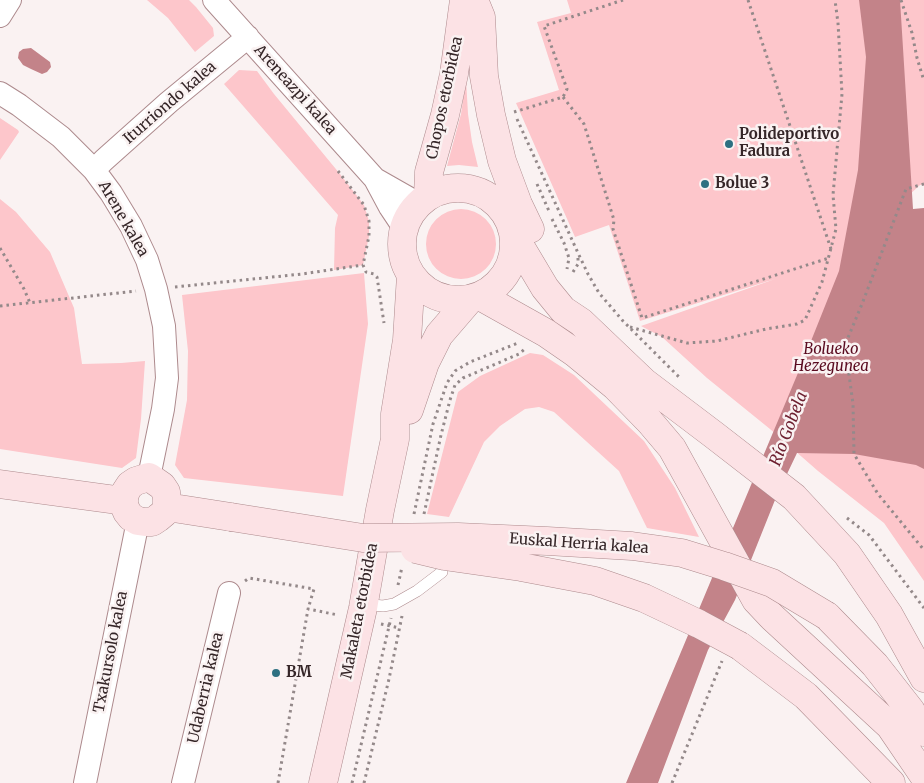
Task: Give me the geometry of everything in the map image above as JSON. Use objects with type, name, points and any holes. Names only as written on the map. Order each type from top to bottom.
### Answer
[{"type":"street","points":[[0,16],[10,0]]},
{"type":"street","name":"Areneazpi kalea","points":[[214,0],[375,179],[404,228]]},
{"type":"street","name":"Chopos etorbidea","points":[[424,200],[429,172],[454,74],[464,0]]},
{"type":"street","points":[[469,0],[474,81],[481,132],[492,168],[498,204]]},
{"type":"street","points":[[474,0],[481,17],[484,76],[502,161],[518,204],[548,269],[581,322]]},
{"type":"street","name":"Iturriondo kalea","points":[[94,170],[170,102],[248,37]]},
{"type":"street","name":"Arene kalea","points":[[0,93],[61,137],[94,170],[111,193],[131,226],[148,260],[164,326],[167,378],[163,409],[149,477]]},
{"type":"street","name":"Areneazpi kalea","points":[[375,179],[424,200]]},
{"type":"street","points":[[514,236],[514,254],[507,272],[496,286],[475,298],[450,300],[430,294],[419,286],[404,260],[402,244],[404,228],[411,214],[424,200],[442,190],[457,188],[472,190],[498,204],[508,219],[514,236],[544,288],[563,310],[581,322],[644,382],[794,497],[848,554],[889,615],[924,678]]},
{"type":"street","name":"Makaleta etorbidea","points":[[323,783],[362,612],[395,439],[395,414],[407,340],[411,275]]},
{"type":"street","points":[[475,298],[546,333],[575,353],[614,386],[650,422],[672,448],[756,600],[890,726],[917,766]]},
{"type":"street","name":"Makaleta etorbidea","points":[[395,439],[407,416],[425,363],[439,335],[475,298]]},
{"type":"street","points":[[0,484],[131,511],[145,522],[152,522],[164,513],[167,500],[166,492],[162,486],[149,477],[136,481],[126,491],[131,511]]},
{"type":"street","name":"Euskal Herria kalea","points":[[166,507],[362,538],[458,537],[632,546],[682,554],[724,566],[772,583],[827,616],[875,665],[918,722]]},
{"type":"street","name":"Txakursolo kalea","points":[[85,783],[131,511]]},
{"type":"street","points":[[362,538],[444,556],[521,567],[595,581],[644,598],[699,624],[731,653],[806,696],[887,778]]},
{"type":"street","name":"Udaberria kalea","points":[[183,783],[229,593]]},
{"type":"lane","points":[[362,612],[394,604],[417,591],[442,572]]},
{"type":"path","points":[[514,112],[563,97],[567,89],[544,26],[623,0]]},
{"type":"path","points":[[748,0],[831,249]]},
{"type":"path","points":[[628,326],[687,343],[717,341],[766,329],[797,324],[805,320],[822,282],[836,229],[833,195],[842,94],[835,0]]},
{"type":"path","points":[[901,0],[912,33],[924,81]]},
{"type":"path","points":[[563,97],[584,124],[614,220],[613,229],[642,318],[829,258]]},
{"type":"path","points":[[511,104],[578,253],[599,293],[628,326],[688,385]]},
{"type":"path","points":[[334,166],[364,205],[369,221],[369,236],[362,265],[366,272],[377,277]]},
{"type":"path","points":[[924,184],[906,189],[862,304],[844,345],[853,404],[854,454],[878,494],[924,550]]},
{"type":"path","points":[[0,248],[30,303]]},
{"type":"path","points":[[573,272],[578,264],[578,253]]},
{"type":"path","points":[[0,306],[293,275],[362,265]]},
{"type":"path","points":[[229,593],[248,578],[314,589],[308,609],[278,783]]},
{"type":"path","points":[[308,609],[362,612],[400,628]]},
{"type":"path","points":[[672,783],[731,653]]},
{"type":"green space","points":[[147,0],[189,0],[213,28],[214,36],[195,52],[168,18]]},
{"type":"green space","name":"Polideportivo Fadura","points":[[567,0],[924,0],[924,184],[920,185],[843,256],[924,229],[924,581],[884,523],[818,471],[707,378],[662,337],[641,326],[775,279],[640,321],[609,225],[575,237],[516,103],[559,90],[537,22],[571,13]]},
{"type":"green space","points":[[239,70],[257,71],[364,205],[369,221],[369,236],[363,265],[334,270],[335,228],[338,215],[224,84]]},
{"type":"green space","points":[[466,79],[468,114],[478,167],[447,166],[461,114]]},
{"type":"green space","points":[[0,118],[19,132],[0,160]]},
{"type":"green space","points":[[0,199],[16,212],[50,252],[74,308],[82,364],[145,361],[136,458],[122,468],[0,449]]},
{"type":"green space","points":[[468,209],[481,215],[490,224],[494,230],[496,244],[494,258],[486,269],[475,277],[454,279],[447,277],[436,269],[428,258],[426,237],[428,230],[436,219],[447,211]]},
{"type":"green space","points":[[364,273],[368,324],[343,496],[184,478],[175,465],[187,400],[188,351],[182,295]]},
{"type":"green space","points":[[530,353],[543,355],[574,375],[644,441],[675,488],[699,537],[647,528],[619,471],[554,412],[539,407],[525,409],[500,426],[484,442],[449,517],[427,514],[458,392],[480,376]]},
{"type":"water","name":"Río Gobela","points":[[859,0],[900,0],[913,209],[924,208],[924,469],[916,465],[854,454],[797,453],[777,495],[735,600],[708,650],[658,783],[626,783],[839,271],[858,170],[866,57]]},
{"type":"water","points":[[31,48],[50,62],[51,67],[47,72],[42,74],[31,69],[23,65],[18,58],[19,52],[23,49]]},
{"type":"place","name":"Polideportivo Fadura","points":[[729,144]]},
{"type":"place","name":"Bolue 3","points":[[705,184]]},
{"type":"place","name":"BM","points":[[276,673]]},
{"type":"park label","name":"Bolueko Hezegunea","points":[[831,358]]}]
